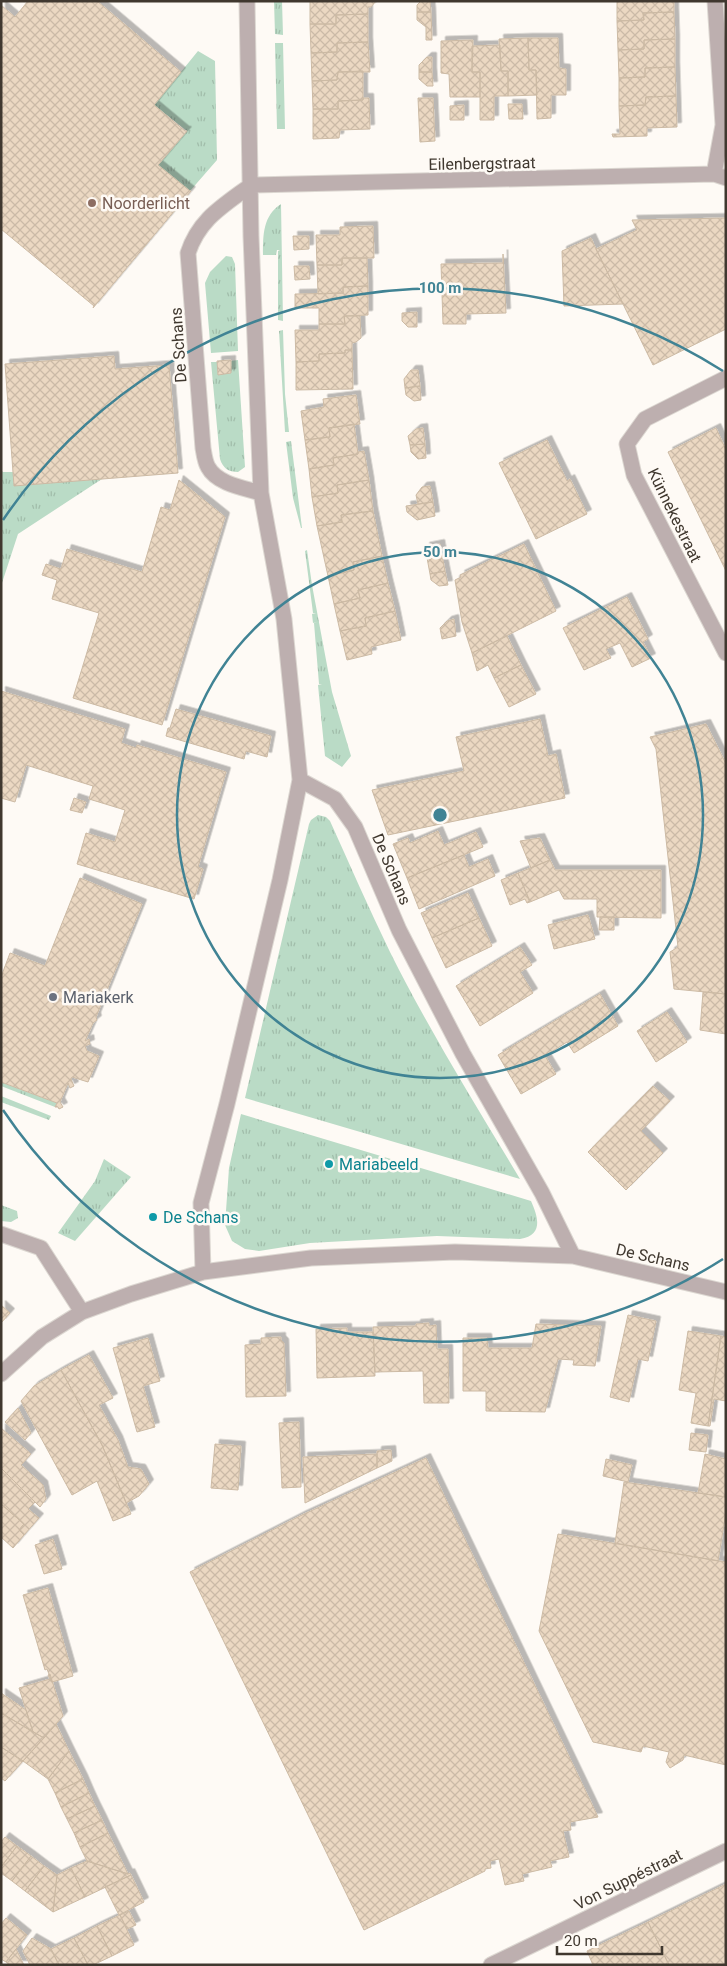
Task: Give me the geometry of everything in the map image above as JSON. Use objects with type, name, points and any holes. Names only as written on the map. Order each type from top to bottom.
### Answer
[{"type":"street","points":[[203,1272],[201,1203],[228,1104],[252,1002],[280,880],[300,780],[284,619],[261,493],[250,185],[247,1]]},
{"type":"street","name":"Eilenbergstraat","points":[[250,185],[720,176],[724,124],[714,1]]},
{"type":"street","name":"De Schans","points":[[250,185],[215,212],[200,228],[193,237],[188,254],[203,448],[206,465],[212,473],[224,481],[261,493]]},
{"type":"street","name":"Künnekestraat","points":[[726,378],[645,419],[627,444],[634,475],[726,653]]},
{"type":"street","name":"De Schans","points":[[300,780],[334,799],[355,827],[400,930],[463,1054],[542,1193],[573,1256]]},
{"type":"street","points":[[1,1234],[41,1248],[82,1312]]},
{"type":"street","name":"De Schans","points":[[1,1374],[42,1337],[82,1312],[131,1294],[203,1272],[311,1258],[455,1252],[573,1256],[726,1292]]},
{"type":"street","name":"Von Suppéstraat","points":[[491,1965],[726,1851]]},
{"type":"green space","points":[[274,1],[282,1],[283,35],[275,34]]},
{"type":"green space","points":[[275,43],[283,43],[285,129],[277,129]]},
{"type":"green space","points":[[198,51],[215,61],[217,160],[190,191],[158,165],[187,131],[154,105]]},
{"type":"green space","points":[[281,204],[283,321],[278,320],[278,251],[280,250],[277,250],[276,255],[263,255],[264,233],[267,220]]},
{"type":"green space","points":[[226,256],[232,257],[235,264],[238,351],[211,353],[205,283],[210,272]]},
{"type":"green space","points":[[283,330],[285,394],[289,432],[285,432],[279,331]]},
{"type":"green space","points":[[238,360],[245,467],[238,472],[226,469],[220,459],[211,362],[217,362],[218,374],[231,373],[230,361]]},
{"type":"green space","points":[[291,441],[302,528],[293,498],[286,442]]},
{"type":"green space","points":[[1,470],[3,472],[13,472],[14,485],[102,479],[18,534],[1,586]]},
{"type":"green space","points":[[307,550],[332,692],[351,756],[342,767],[325,756],[318,685],[322,684],[319,684],[314,623],[317,622],[313,623],[312,614],[316,613],[313,613],[305,551]]},
{"type":"green space","points":[[318,815],[326,817],[330,821],[390,952],[420,1010],[520,1179],[245,1098],[309,824]]},
{"type":"green space","points":[[1,1082],[57,1103],[55,1107],[1,1086]]},
{"type":"green space","points":[[1,1096],[51,1116],[49,1120],[1,1102]]},
{"type":"green space","points":[[241,1114],[531,1201],[536,1213],[536,1229],[533,1234],[520,1239],[437,1236],[310,1243],[259,1251],[245,1249],[232,1241],[225,1225],[229,1168]]},
{"type":"green space","points":[[104,1159],[131,1177],[75,1241],[58,1233],[95,1181]]},
{"type":"green space","points":[[1,1205],[17,1211],[18,1218],[11,1222],[1,1221]]},
{"type":"building","points":[[28,1],[97,1],[181,72],[154,105],[187,131],[158,165],[191,191],[93,308],[94,306],[1,229],[1,5],[15,17]]},
{"type":"building","points":[[310,1],[376,1],[371,7],[368,7],[368,14],[336,15],[336,24],[310,24]]},
{"type":"building","points":[[421,1],[430,1],[431,12],[417,12],[417,5]]},
{"type":"building","points":[[617,1],[674,1],[674,12],[643,13],[644,20],[617,21]]},
{"type":"building","points":[[417,12],[431,12],[432,40],[426,40],[426,27],[417,20]]},
{"type":"building","points":[[674,12],[675,39],[644,40],[644,49],[618,50],[617,21],[644,20],[643,13]]},
{"type":"building","points":[[368,14],[368,42],[337,43],[337,52],[311,53],[310,24],[336,24],[336,15]]},
{"type":"building","points":[[528,38],[558,38],[559,68],[566,69],[566,95],[551,95],[551,118],[537,119],[536,70],[529,70]]},
{"type":"building","points":[[528,38],[529,70],[536,70],[537,95],[508,96],[508,71],[501,71],[499,39]]},
{"type":"building","points":[[675,39],[675,67],[645,68],[645,77],[619,78],[618,50],[644,49],[644,40]]},
{"type":"building","points":[[473,40],[472,72],[480,72],[480,97],[450,97],[449,74],[441,73],[441,41]]},
{"type":"building","points":[[368,42],[370,72],[338,72],[337,80],[312,81],[311,53],[337,52],[337,43]]},
{"type":"building","points":[[500,45],[501,71],[508,71],[508,96],[494,96],[494,120],[480,120],[480,72],[472,72],[472,46]]},
{"type":"building","points":[[427,57],[432,57],[432,72],[419,72],[419,65]]},
{"type":"building","points":[[675,67],[676,96],[646,97],[645,105],[619,106],[619,78],[645,77],[645,68]]},
{"type":"building","points":[[363,71],[363,100],[338,101],[338,109],[313,109],[312,81],[337,80],[338,72]]},
{"type":"building","points":[[419,72],[432,72],[433,86],[427,86],[419,79]]},
{"type":"building","points":[[676,96],[677,127],[647,128],[647,136],[613,137],[612,134],[620,134],[619,106],[645,105],[646,97]]},
{"type":"building","points":[[363,98],[369,98],[370,129],[340,130],[339,138],[313,139],[313,109],[338,109],[338,101],[363,100]]},
{"type":"building","points":[[418,98],[433,98],[435,141],[420,142]]},
{"type":"building","points":[[508,104],[522,104],[523,119],[509,119]]},
{"type":"building","points":[[464,105],[464,120],[450,120],[450,106]]},
{"type":"building","points":[[726,218],[726,329],[653,365],[596,249],[637,230],[632,220]]},
{"type":"building","points":[[373,226],[374,258],[342,258],[342,265],[317,265],[316,235],[340,235],[340,227]]},
{"type":"building","points":[[293,236],[309,236],[309,249],[294,250]]},
{"type":"building","points":[[591,238],[623,304],[564,306],[562,251]]},
{"type":"building","points":[[503,254],[506,313],[466,314],[466,324],[443,324],[441,264],[503,263]]},
{"type":"building","points":[[342,258],[367,258],[368,286],[343,287],[343,293],[318,294],[317,265],[342,265]]},
{"type":"building","points":[[294,266],[309,266],[310,279],[295,280]]},
{"type":"building","points":[[368,286],[368,315],[344,316],[345,324],[319,324],[319,308],[295,308],[295,294],[343,293],[343,287]]},
{"type":"building","points":[[417,312],[417,327],[408,327],[402,321],[402,313]]},
{"type":"building","points":[[344,316],[360,316],[361,338],[352,343],[352,350],[345,350],[345,353],[319,354],[319,361],[296,362],[295,330],[319,330],[319,324],[345,324]]},
{"type":"building","points":[[345,350],[352,350],[353,389],[296,390],[296,362],[319,361],[319,354],[345,353]]},
{"type":"building","points":[[114,356],[115,369],[169,365],[178,473],[14,486],[5,364]]},
{"type":"building","points":[[231,360],[231,373],[218,375],[217,361]]},
{"type":"building","points":[[411,370],[418,370],[420,386],[405,388],[404,379]]},
{"type":"building","points":[[420,386],[421,400],[414,401],[406,395],[405,388]]},
{"type":"building","points":[[356,395],[360,424],[329,428],[330,437],[305,440],[301,411],[324,407],[323,399]]},
{"type":"building","points":[[354,424],[358,454],[333,458],[334,465],[309,469],[305,440],[330,437],[329,428]]},
{"type":"building","points":[[423,428],[425,444],[410,445],[408,436],[416,429]]},
{"type":"building","points":[[716,428],[726,450],[726,571],[668,452]]},
{"type":"building","points":[[547,440],[567,481],[570,479],[587,514],[536,539],[499,463]]},
{"type":"building","points":[[425,444],[426,458],[418,459],[411,452],[410,445]]},
{"type":"building","points":[[364,451],[369,480],[337,485],[338,493],[312,497],[309,469],[334,465],[333,458],[358,454],[358,452]]},
{"type":"building","points":[[179,480],[225,517],[162,725],[73,698],[99,613],[52,599],[57,580],[42,575],[46,564],[61,569],[67,549],[142,572],[161,507],[170,510]]},
{"type":"building","points":[[369,480],[373,511],[341,515],[342,522],[317,526],[312,497],[338,493],[337,485]]},
{"type":"building","points":[[430,486],[433,502],[418,504],[416,495],[422,487]]},
{"type":"building","points":[[433,502],[435,516],[417,520],[407,512],[406,506]]},
{"type":"building","points":[[373,511],[382,556],[353,562],[354,570],[328,576],[317,526],[342,522],[341,515]]},
{"type":"building","points":[[440,544],[445,571],[430,574],[425,547]]},
{"type":"building","points":[[524,544],[556,611],[472,653],[462,622],[455,580],[461,577],[460,575]]},
{"type":"building","points":[[382,556],[388,583],[358,590],[360,598],[334,604],[328,576],[354,570],[353,562]]},
{"type":"building","points":[[445,571],[448,585],[439,586],[431,580],[430,574]]},
{"type":"building","points":[[388,583],[395,611],[365,618],[366,626],[340,631],[334,604],[360,598],[358,590]]},
{"type":"building","points":[[627,597],[648,639],[643,642],[651,658],[632,667],[620,643],[606,649],[611,658],[584,670],[563,628]]},
{"type":"building","points":[[395,611],[401,640],[371,647],[372,654],[347,660],[340,631],[366,626],[365,618]]},
{"type":"building","points":[[454,619],[456,636],[442,639],[440,628],[447,621]]},
{"type":"building","points":[[507,636],[521,665],[494,678],[488,665],[477,671],[472,653]]},
{"type":"building","points":[[521,665],[536,694],[509,707],[494,678]]},
{"type":"building","points":[[1,691],[125,729],[121,743],[136,748],[137,745],[226,772],[198,867],[203,869],[194,899],[77,864],[86,833],[115,842],[125,810],[89,799],[93,786],[26,765],[15,802],[1,798]]},
{"type":"building","points":[[176,709],[271,736],[267,757],[246,751],[244,759],[166,736]]},
{"type":"building","points":[[540,719],[548,756],[556,754],[565,798],[388,835],[372,790],[464,771],[456,737]]},
{"type":"building","points":[[706,724],[726,764],[726,994],[674,989],[670,952],[678,947],[656,749],[650,737]]},
{"type":"building","points":[[74,798],[86,802],[82,813],[70,810]]},
{"type":"building","points":[[438,831],[444,845],[476,832],[483,847],[407,878],[393,844],[408,838],[410,843]]},
{"type":"building","points":[[540,838],[550,860],[531,868],[520,841]]},
{"type":"building","points":[[464,855],[469,867],[488,859],[495,876],[419,909],[407,878]]},
{"type":"building","points":[[550,860],[555,870],[661,870],[661,918],[597,917],[597,899],[564,899],[559,890],[530,902],[518,873]]},
{"type":"building","points":[[518,873],[530,902],[527,903],[525,899],[510,905],[501,880]]},
{"type":"building","name":"Mariakerk","points":[[80,878],[142,904],[96,1017],[97,1020],[93,1023],[85,1041],[89,1039],[90,1044],[85,1046],[87,1051],[99,1056],[88,1082],[72,1077],[74,1086],[70,1088],[68,1083],[60,1102],[63,1107],[59,1109],[55,1107],[57,1103],[1,1082],[1,977],[10,953],[45,966]]},
{"type":"building","points":[[468,893],[479,918],[432,938],[421,913]]},
{"type":"building","points":[[588,915],[595,939],[554,949],[548,925]]},
{"type":"building","points":[[600,917],[614,917],[614,930],[599,930]]},
{"type":"building","points":[[479,918],[492,946],[446,968],[432,938]]},
{"type":"building","points":[[520,947],[532,965],[520,972],[533,993],[480,1026],[456,986]]},
{"type":"building","points":[[703,992],[726,994],[726,1034],[700,1030]]},
{"type":"building","points":[[600,994],[618,1026],[574,1053],[567,1042],[545,1056],[556,1074],[521,1094],[498,1055]]},
{"type":"building","points":[[667,1012],[687,1042],[656,1062],[637,1031]]},
{"type":"building","points":[[653,1086],[670,1101],[641,1131],[663,1153],[626,1190],[588,1152]]},
{"type":"building","points":[[1,1305],[10,1313],[1,1323]]},
{"type":"building","points":[[628,1315],[656,1321],[648,1361],[638,1359],[629,1402],[610,1397]]},
{"type":"building","points":[[429,1323],[429,1326],[436,1325],[437,1349],[448,1349],[449,1403],[424,1403],[423,1371],[375,1372],[373,1327],[416,1326],[416,1324]]},
{"type":"building","points":[[536,1324],[601,1326],[595,1366],[573,1365],[574,1360],[558,1359],[545,1412],[486,1411],[486,1391],[463,1391],[463,1338],[487,1338],[488,1348],[532,1348]]},
{"type":"building","points":[[347,1328],[347,1332],[373,1332],[375,1376],[317,1378],[316,1329]]},
{"type":"building","points":[[688,1331],[721,1336],[708,1426],[691,1423],[696,1393],[679,1390]]},
{"type":"building","points":[[721,1336],[726,1337],[726,1401],[714,1399],[710,1426],[708,1426]]},
{"type":"building","points":[[281,1337],[284,1343],[286,1396],[246,1397],[245,1345],[261,1344],[261,1338]]},
{"type":"building","points":[[148,1338],[160,1381],[143,1386],[155,1427],[137,1432],[113,1348]]},
{"type":"building","points":[[89,1355],[113,1398],[99,1405],[118,1440],[128,1467],[141,1469],[149,1484],[139,1496],[126,1503],[102,1445],[61,1370]]},
{"type":"building","points":[[61,1370],[102,1445],[131,1514],[113,1521],[97,1481],[72,1495],[21,1401],[34,1386]]},
{"type":"building","points":[[18,1408],[31,1433],[25,1440],[5,1422]]},
{"type":"building","points":[[299,1422],[301,1487],[282,1488],[279,1423]]},
{"type":"building","points":[[1,1428],[31,1454],[21,1465],[43,1485],[46,1499],[40,1507],[1,1468]]},
{"type":"building","points":[[691,1433],[708,1435],[706,1452],[689,1450]]},
{"type":"building","points":[[215,1444],[241,1446],[238,1490],[211,1488]]},
{"type":"building","points":[[391,1450],[392,1461],[377,1468],[377,1451]]},
{"type":"building","points":[[377,1454],[377,1468],[305,1503],[303,1457]]},
{"type":"building","points":[[705,1454],[726,1459],[726,1497],[698,1493]]},
{"type":"building","points":[[426,1458],[598,1817],[570,1822],[571,1830],[563,1831],[569,1857],[550,1861],[552,1867],[522,1874],[524,1881],[505,1885],[499,1859],[490,1861],[491,1868],[485,1869],[485,1871],[364,1930],[190,1572],[302,1515]]},
{"type":"building","points":[[606,1459],[632,1465],[628,1482],[603,1476]]},
{"type":"building","points":[[1,1468],[35,1502],[28,1509],[39,1518],[24,1535],[19,1530],[24,1524],[1,1504]]},
{"type":"building","points":[[624,1482],[726,1497],[726,1512],[718,1561],[615,1543]]},
{"type":"building","points":[[1,1504],[24,1524],[19,1530],[24,1535],[13,1548],[1,1537]]},
{"type":"building","points":[[558,1534],[726,1562],[726,1765],[684,1755],[683,1760],[670,1768],[666,1762],[669,1752],[643,1746],[641,1752],[593,1742],[539,1631]]},
{"type":"building","points":[[53,1539],[62,1569],[44,1574],[35,1545]]},
{"type":"building","points":[[48,1588],[73,1676],[52,1682],[47,1669],[45,1670],[23,1595]]},
{"type":"building","points":[[50,1674],[63,1716],[44,1738],[33,1732],[19,1688],[50,1679],[48,1675]]},
{"type":"building","points":[[1,1693],[26,1710],[33,1732],[1,1713]]},
{"type":"building","points":[[1,1713],[44,1738],[23,1761],[1,1747]]},
{"type":"building","points":[[56,1724],[69,1751],[48,1779],[23,1761]]},
{"type":"building","points":[[1,1747],[23,1761],[5,1781],[1,1778]]},
{"type":"building","points":[[69,1751],[83,1779],[55,1793],[48,1779]]},
{"type":"building","points":[[83,1779],[89,1793],[61,1807],[55,1793]]},
{"type":"building","points":[[89,1793],[95,1806],[67,1819],[61,1807]]},
{"type":"building","points":[[95,1806],[102,1820],[74,1833],[67,1819]]},
{"type":"building","points":[[102,1820],[108,1833],[80,1847],[74,1833]]},
{"type":"building","points":[[108,1833],[128,1874],[87,1861],[80,1847]]},
{"type":"building","points":[[5,1837],[17,1846],[1,1867],[1,1842]]},
{"type":"building","points":[[17,1846],[31,1856],[12,1881],[1,1873],[1,1867]]},
{"type":"building","points":[[31,1856],[44,1866],[25,1891],[12,1881]]},
{"type":"building","points":[[87,1861],[128,1874],[130,1873],[131,1875],[85,1897],[71,1868]]},
{"type":"building","points":[[44,1866],[57,1875],[53,1912],[25,1891]]},
{"type":"building","points":[[71,1868],[85,1897],[53,1912],[57,1875]]},
{"type":"building","points":[[131,1875],[144,1902],[119,1915],[105,1887]]},
{"type":"building","points":[[726,1884],[726,1965],[669,1965],[648,1922]]},
{"type":"building","points":[[129,1911],[136,1925],[127,1929],[120,1915]]},
{"type":"building","points":[[120,1915],[134,1945],[112,1956],[97,1926]]},
{"type":"building","points":[[6,1918],[27,1935],[6,1962],[1,1959],[1,1924]]},
{"type":"building","points":[[648,1922],[669,1965],[593,1965],[587,1951]]},
{"type":"building","points":[[97,1926],[112,1956],[93,1965],[88,1965],[74,1938]]},
{"type":"building","points":[[32,1938],[51,1949],[59,1965],[30,1965],[23,1951]]},
{"type":"building","points":[[74,1938],[88,1965],[59,1965],[51,1949]]},
{"type":"building","points":[[16,1949],[24,1965],[10,1965],[6,1962]]},
{"type":"place","name":"Noorderlicht","points":[[92,203]]},
{"type":"place","name":"Mariakerk","points":[[53,997]]},
{"type":"place","name":"Mariabeeld","points":[[329,1164]]},
{"type":"place","name":"De Schans","points":[[153,1217]]}]
